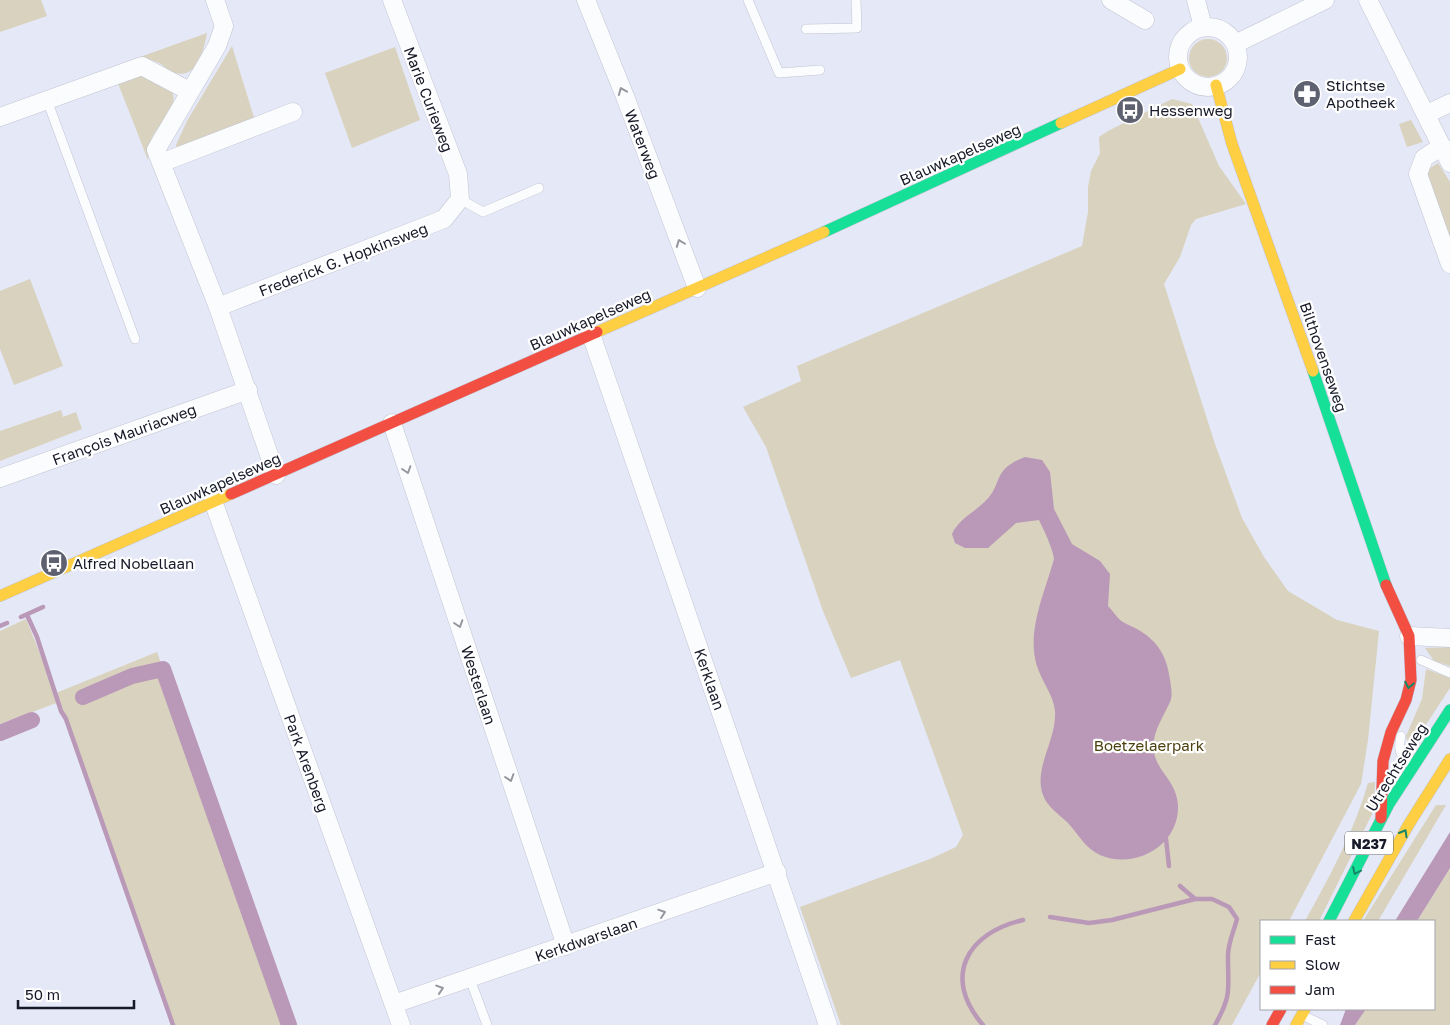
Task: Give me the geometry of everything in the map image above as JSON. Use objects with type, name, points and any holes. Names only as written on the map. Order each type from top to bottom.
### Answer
[{"type":"street","points":[[215,0],[224,26],[217,46],[156,150],[218,307],[276,475]]},
{"type":"street","name":"Marie Curieweg","points":[[392,0],[458,174],[460,199]]},
{"type":"street","name":"Waterweg","points":[[586,0],[626,99],[697,288]]},
{"type":"street","points":[[1110,0],[1146,20]]},
{"type":"street","points":[[1196,0],[1203,27]]},
{"type":"street","points":[[1235,44],[1325,0]]},
{"type":"street","points":[[1368,0],[1450,163]]},
{"type":"street","points":[[1203,27],[1218,29],[1225,33],[1235,44],[1237,61],[1234,69],[1224,82],[1208,86],[1193,83],[1180,69],[1178,54],[1183,40],[1195,30],[1203,27]]},
{"type":"street","points":[[0,117],[142,66],[189,91]]},
{"type":"street","name":"Blauwkapelseweg","points":[[3,596],[697,288],[1180,69]]},
{"type":"street","name":"Bilthovenseweg","points":[[1216,85],[1232,144],[1310,360],[1380,573],[1409,636],[1410,680],[1406,700],[1391,732],[1383,761],[1381,818]]},
{"type":"street","points":[[1427,114],[1450,103]]},
{"type":"street","points":[[161,163],[293,112]]},
{"type":"street","points":[[1442,146],[1424,158],[1418,174],[1450,264]]},
{"type":"street","name":"Frederick G. Hopkinsweg","points":[[218,307],[444,219],[460,199]]},
{"type":"street","name":"Kerklaan","points":[[591,334],[828,1025]]},
{"type":"street","name":"François Mauriacweg","points":[[0,478],[248,390]]},
{"type":"street","name":"Westerlaan","points":[[392,423],[566,946]]},
{"type":"street","name":"Park Arenberg","points":[[214,501],[402,1025]]},
{"type":"street","points":[[1409,636],[1450,638]]},
{"type":"street","name":"Utrechtseweg","points":[[1330,920],[1353,878],[1381,818],[1412,766],[1450,710]]},
{"type":"street","name":"N237","points":[[1355,920],[1435,781],[1450,759]]},
{"type":"street","points":[[1412,766],[1450,790]]},
{"type":"street","name":"Kerkdwarslaan","points":[[394,1004],[777,872]]},
{"type":"street","points":[[1272,1025],[1280,1010]]},
{"type":"street","points":[[1296,1025],[1303,1012]]},
{"type":"lane","points":[[748,0],[778,73],[820,70]]},
{"type":"lane","points":[[806,29],[857,28],[856,0]]},
{"type":"lane","points":[[47,100],[135,339]]},
{"type":"lane","points":[[460,199],[483,212],[539,188]]},
{"type":"lane","name":"Bilthovenseweg","points":[[1409,636],[1420,652],[1422,660]]},
{"type":"lane","points":[[1412,766],[1404,759],[1400,749],[1406,725],[1419,691],[1422,660],[1450,673]]},
{"type":"lane","points":[[470,979],[487,1025]]},
{"type":"lane","points":[[1303,1012],[1323,1025]]},
{"type":"green space","points":[[0,0],[41,0],[47,16],[0,32]]},
{"type":"green space","points":[[207,33],[202,54],[189,72],[183,74],[173,72],[159,63],[140,57]]},
{"type":"green space","points":[[1208,39],[1222,44],[1227,58],[1222,72],[1208,77],[1194,72],[1189,58],[1194,44]]},
{"type":"green space","points":[[232,46],[256,124],[178,152],[176,145],[187,121]]},
{"type":"green space","points":[[395,47],[420,120],[352,148],[325,73]]},
{"type":"green space","points":[[137,74],[162,82],[171,91],[173,96],[173,103],[169,112],[151,139],[148,160],[116,78]]},
{"type":"green space","name":"Boetzelaerpark","points":[[1172,99],[1192,104],[1219,166],[1246,204],[1196,219],[1191,225],[1180,257],[1164,284],[1215,444],[1242,518],[1264,557],[1288,591],[1337,620],[1379,631],[1368,740],[1361,784],[1290,920],[1260,920],[1260,974],[1232,1025],[841,1025],[800,907],[930,859],[956,847],[963,835],[900,660],[851,678],[823,611],[766,447],[743,407],[801,381],[797,366],[1082,246],[1088,212],[1088,187],[1091,171],[1100,153],[1099,137]]},
{"type":"green space","points":[[1411,120],[1423,142],[1407,147],[1399,124]]},
{"type":"green space","points":[[1438,163],[1450,182],[1450,258],[1428,196],[1427,170]]},
{"type":"green space","points":[[30,279],[63,366],[14,385],[0,349],[0,291]]},
{"type":"green space","points":[[61,410],[63,417],[76,412],[82,429],[0,461],[0,431]]},
{"type":"green space","points":[[26,619],[56,693],[157,652],[292,1025],[174,1025],[59,702],[0,724],[0,631]]},
{"type":"green space","points":[[1450,647],[1450,666],[1434,661],[1425,648]]},
{"type":"green space","points":[[1426,669],[1450,678],[1450,688],[1410,749],[1406,736],[1422,699]]},
{"type":"green space","points":[[1375,782],[1374,810],[1319,920],[1306,920],[1349,836],[1368,783]]},
{"type":"green space","points":[[1436,805],[1446,805],[1379,920],[1364,920]]},
{"type":"green space","points":[[1450,868],[1450,1025],[1355,1025],[1365,1010],[1435,1010],[1435,920],[1418,920]]},
{"type":"shaded area","points":[[1025,457],[1042,460],[1050,472],[1054,509],[1072,544],[1100,561],[1110,574],[1108,606],[1120,620],[1151,639],[1164,656],[1167,664],[1171,697],[1154,738],[1154,752],[1159,765],[1171,783],[1177,797],[1178,806],[1176,820],[1171,833],[1163,843],[1140,857],[1113,859],[1095,852],[1086,845],[1068,823],[1051,807],[1043,795],[1041,775],[1053,733],[1055,711],[1037,666],[1034,640],[1038,612],[1054,559],[1039,520],[1016,523],[988,548],[965,548],[955,543],[952,534],[960,522],[992,493],[1004,470]]},
{"type":"shaded area","points":[[1450,832],[1450,868],[1418,920],[1396,920]]},
{"type":"shaded area","points":[[1346,1010],[1365,1010],[1355,1025],[1340,1025]]},
{"type":"waterway","points":[[21,617],[43,607]]},
{"type":"waterway","points":[[27,615],[37,637],[61,711],[66,719],[173,1025]]},
{"type":"waterway","points":[[0,626],[7,623]]},
{"type":"waterway","points":[[83,697],[132,676],[163,669],[289,1025]]},
{"type":"waterway","points":[[0,733],[32,720]]},
{"type":"waterway","points":[[1166,839],[1169,866]]},
{"type":"waterway","points":[[1180,886],[1195,899]]},
{"type":"waterway","points":[[1050,917],[1089,923],[1112,920],[1195,899],[1212,899],[1229,907],[1237,919],[1228,953],[1227,999],[1215,1025]]},
{"type":"waterway","points":[[983,1025],[971,1008],[964,991],[963,975],[966,960],[974,947],[987,935],[1003,926],[1023,920]]},
{"type":"traffic: fast","points":[[824,232],[1061,123]]},
{"type":"traffic: fast","points":[[1313,371],[1386,585]]},
{"type":"traffic: fast","points":[[1330,920],[1389,804],[1450,710]]},
{"type":"traffic: slow","points":[[1061,123],[1180,69]]},
{"type":"traffic: slow","points":[[1216,85],[1232,144],[1313,371]]},
{"type":"traffic: slow","points":[[597,332],[824,232]]},
{"type":"traffic: slow","points":[[0,596],[231,494]]},
{"type":"traffic: slow","points":[[1355,920],[1409,824],[1450,759]]},
{"type":"traffic: slow","points":[[1296,1025],[1304,1010]]},
{"type":"traffic: jam","points":[[231,494],[597,332]]},
{"type":"traffic: jam","points":[[1381,818],[1383,761],[1391,732],[1406,700],[1411,680],[1409,636],[1386,585]]},
{"type":"traffic: jam","points":[[1272,1025],[1280,1010]]},
{"type":"place","name":"Stichtse Apotheek","points":[[1307,94]]},
{"type":"place","name":"Hessenweg","points":[[1130,110]]},
{"type":"place","name":"Alfred Nobellaan","points":[[54,563]]}]
